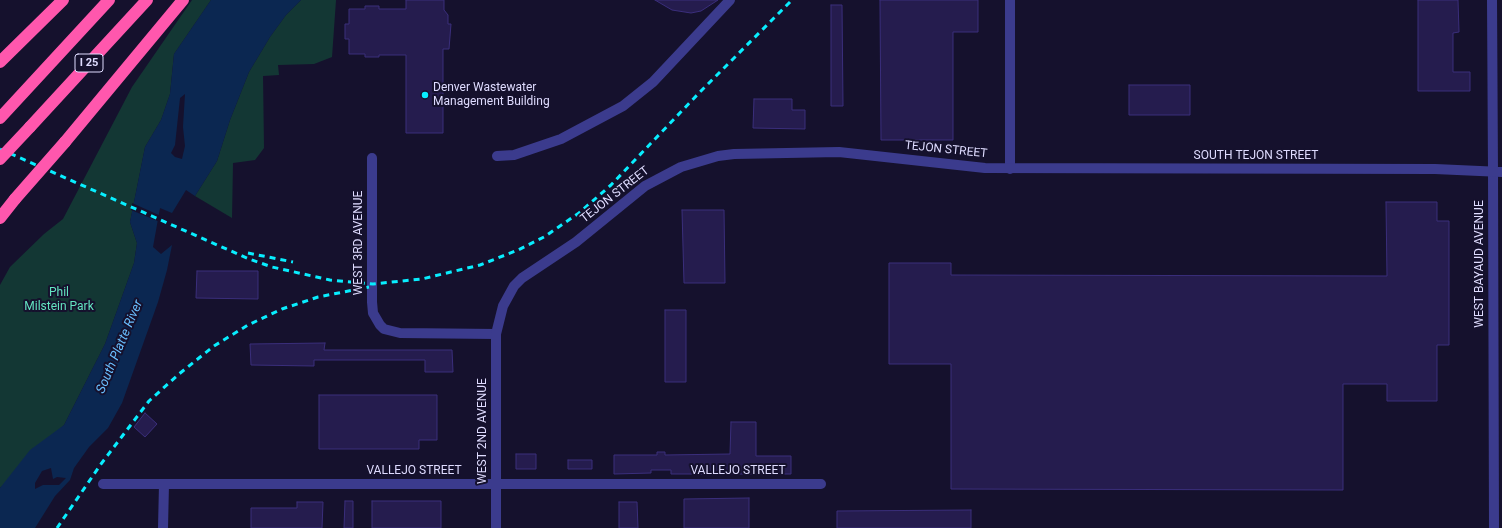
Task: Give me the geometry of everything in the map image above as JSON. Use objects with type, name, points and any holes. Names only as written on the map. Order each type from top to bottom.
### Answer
[{"type":"highway","points":[[0,62],[63,0]]},
{"type":"highway","name":"I 25","points":[[2,116],[109,0]]},
{"type":"highway","name":"I 25","points":[[0,159],[147,0]]},
{"type":"highway","points":[[0,215],[65,142],[183,0]]},
{"type":"highway","points":[[0,218],[15,199]]},
{"type":"street","points":[[496,156],[514,155],[561,139],[623,106],[653,82],[730,0]]},
{"type":"street","points":[[1010,0],[1010,169]]},
{"type":"street","name":"WEST BAYAUD AVENUE","points":[[1492,0],[1498,171],[1494,528]]},
{"type":"street","name":"TEJON STREET","points":[[496,334],[503,306],[514,286],[522,278],[576,242],[645,186],[668,172],[693,163],[718,156],[748,153],[839,152],[876,155],[964,167],[1010,169]]},
{"type":"street","name":"WEST 3RD AVENUE","points":[[372,158],[372,302],[373,312],[380,325],[384,329],[400,333],[496,334]]},
{"type":"street","name":"SOUTH TEJON STREET","points":[[1010,169],[1435,169],[1498,171]]},
{"type":"street","name":"WEST 2ND AVENUE","points":[[496,334],[496,528]]},
{"type":"street","name":"VALLEJO STREET","points":[[103,484],[821,484]]},
{"type":"street","points":[[163,528],[164,484]]},
{"type":"green space","name":"Phil Milstein Park","points":[[192,0],[211,0],[174,54],[170,94],[161,120],[145,147],[130,222],[137,243],[134,263],[105,344],[64,425],[0,488],[0,285],[10,267],[44,234],[63,219],[132,87]]},
{"type":"green space","points":[[301,0],[336,0],[332,57],[314,64],[278,65],[279,75],[263,76],[264,148],[255,160],[233,163],[232,218],[195,196],[217,161],[230,120],[249,72],[270,37],[286,15]]},
{"type":"water","name":"South Platte River","points":[[211,0],[301,0],[286,15],[270,37],[249,72],[230,120],[217,161],[195,196],[186,190],[172,213],[160,208],[153,247],[161,254],[172,245],[167,270],[158,302],[122,403],[108,428],[89,447],[74,468],[70,480],[55,496],[35,528],[0,528],[0,488],[30,450],[64,425],[105,344],[134,263],[137,243],[130,222],[145,147],[161,120],[170,94],[174,54]],"holes":[[[185,94],[183,127],[185,146],[182,159],[175,157],[171,153],[175,145],[180,98]],[[51,468],[53,479],[57,477],[66,478],[59,485],[43,485],[35,489],[35,483],[42,471]]]},
{"type":"pier","points":[[132,203],[161,216],[160,222],[131,210]]},
{"type":"building","name":"Denver Wastewater Management Building","points":[[406,0],[444,0],[444,10],[448,15],[448,24],[451,24],[449,49],[443,49],[443,133],[406,133],[406,55],[379,55],[379,57],[365,57],[365,54],[349,54],[349,39],[345,39],[345,24],[349,24],[349,9],[365,9],[365,6],[379,6],[379,9],[406,9]]},
{"type":"building","points":[[655,0],[718,0],[701,11],[691,13],[672,10]]},
{"type":"building","points":[[880,0],[978,0],[978,32],[953,32],[953,140],[881,140]]},
{"type":"building","points":[[1418,0],[1458,0],[1459,32],[1453,33],[1453,72],[1470,72],[1470,91],[1418,91]]},
{"type":"building","points":[[831,5],[842,5],[843,106],[831,106]]},
{"type":"building","points":[[1129,85],[1190,85],[1190,115],[1129,115]]},
{"type":"building","points":[[754,99],[792,99],[792,110],[805,110],[805,129],[753,128]]},
{"type":"building","points":[[1386,202],[1437,202],[1437,221],[1449,221],[1449,345],[1437,345],[1437,401],[1387,401],[1387,384],[1343,384],[1343,490],[951,489],[951,364],[889,364],[889,263],[951,263],[951,275],[1387,276]]},
{"type":"building","points":[[682,210],[724,210],[725,283],[684,283]]},
{"type":"building","points":[[197,271],[258,271],[258,299],[196,298]]},
{"type":"building","points":[[665,310],[686,310],[686,382],[665,382]]},
{"type":"building","points":[[325,343],[324,350],[452,350],[453,372],[425,372],[425,360],[314,360],[314,366],[251,365],[250,344]]},
{"type":"building","points":[[319,395],[437,395],[437,440],[419,440],[419,449],[319,449]]},
{"type":"building","points":[[145,413],[157,424],[145,437],[134,427]]},
{"type":"building","points":[[731,422],[756,422],[756,456],[791,456],[791,474],[671,474],[671,470],[651,470],[651,473],[614,474],[614,455],[657,455],[657,452],[665,452],[665,455],[730,454]]},
{"type":"building","points":[[516,454],[536,454],[536,469],[516,469]]},
{"type":"building","points":[[568,460],[592,460],[592,469],[568,469]]},
{"type":"building","points":[[749,498],[749,528],[684,528],[684,499]]},
{"type":"building","points":[[345,501],[353,501],[353,528],[344,528]]},
{"type":"building","points":[[372,501],[441,501],[441,528],[372,528]]},
{"type":"building","points":[[297,502],[323,502],[322,528],[251,528],[251,508],[297,508]]},
{"type":"building","points":[[619,502],[637,502],[638,528],[619,528]]},
{"type":"building","points":[[971,510],[971,528],[837,528],[837,511]]},
{"type":"railway","points":[[0,149],[249,259],[272,267],[330,280],[373,284],[422,279],[480,265],[518,250],[544,237],[579,213],[611,185],[699,93],[792,0]]},
{"type":"railway","points":[[248,253],[293,262]]},
{"type":"railway","points":[[57,528],[101,464],[149,401],[179,374],[214,346],[248,325],[282,309],[318,297],[369,287]]},
{"type":"place","name":"Denver Wastewater Management Building","points":[[425,95]]}]
